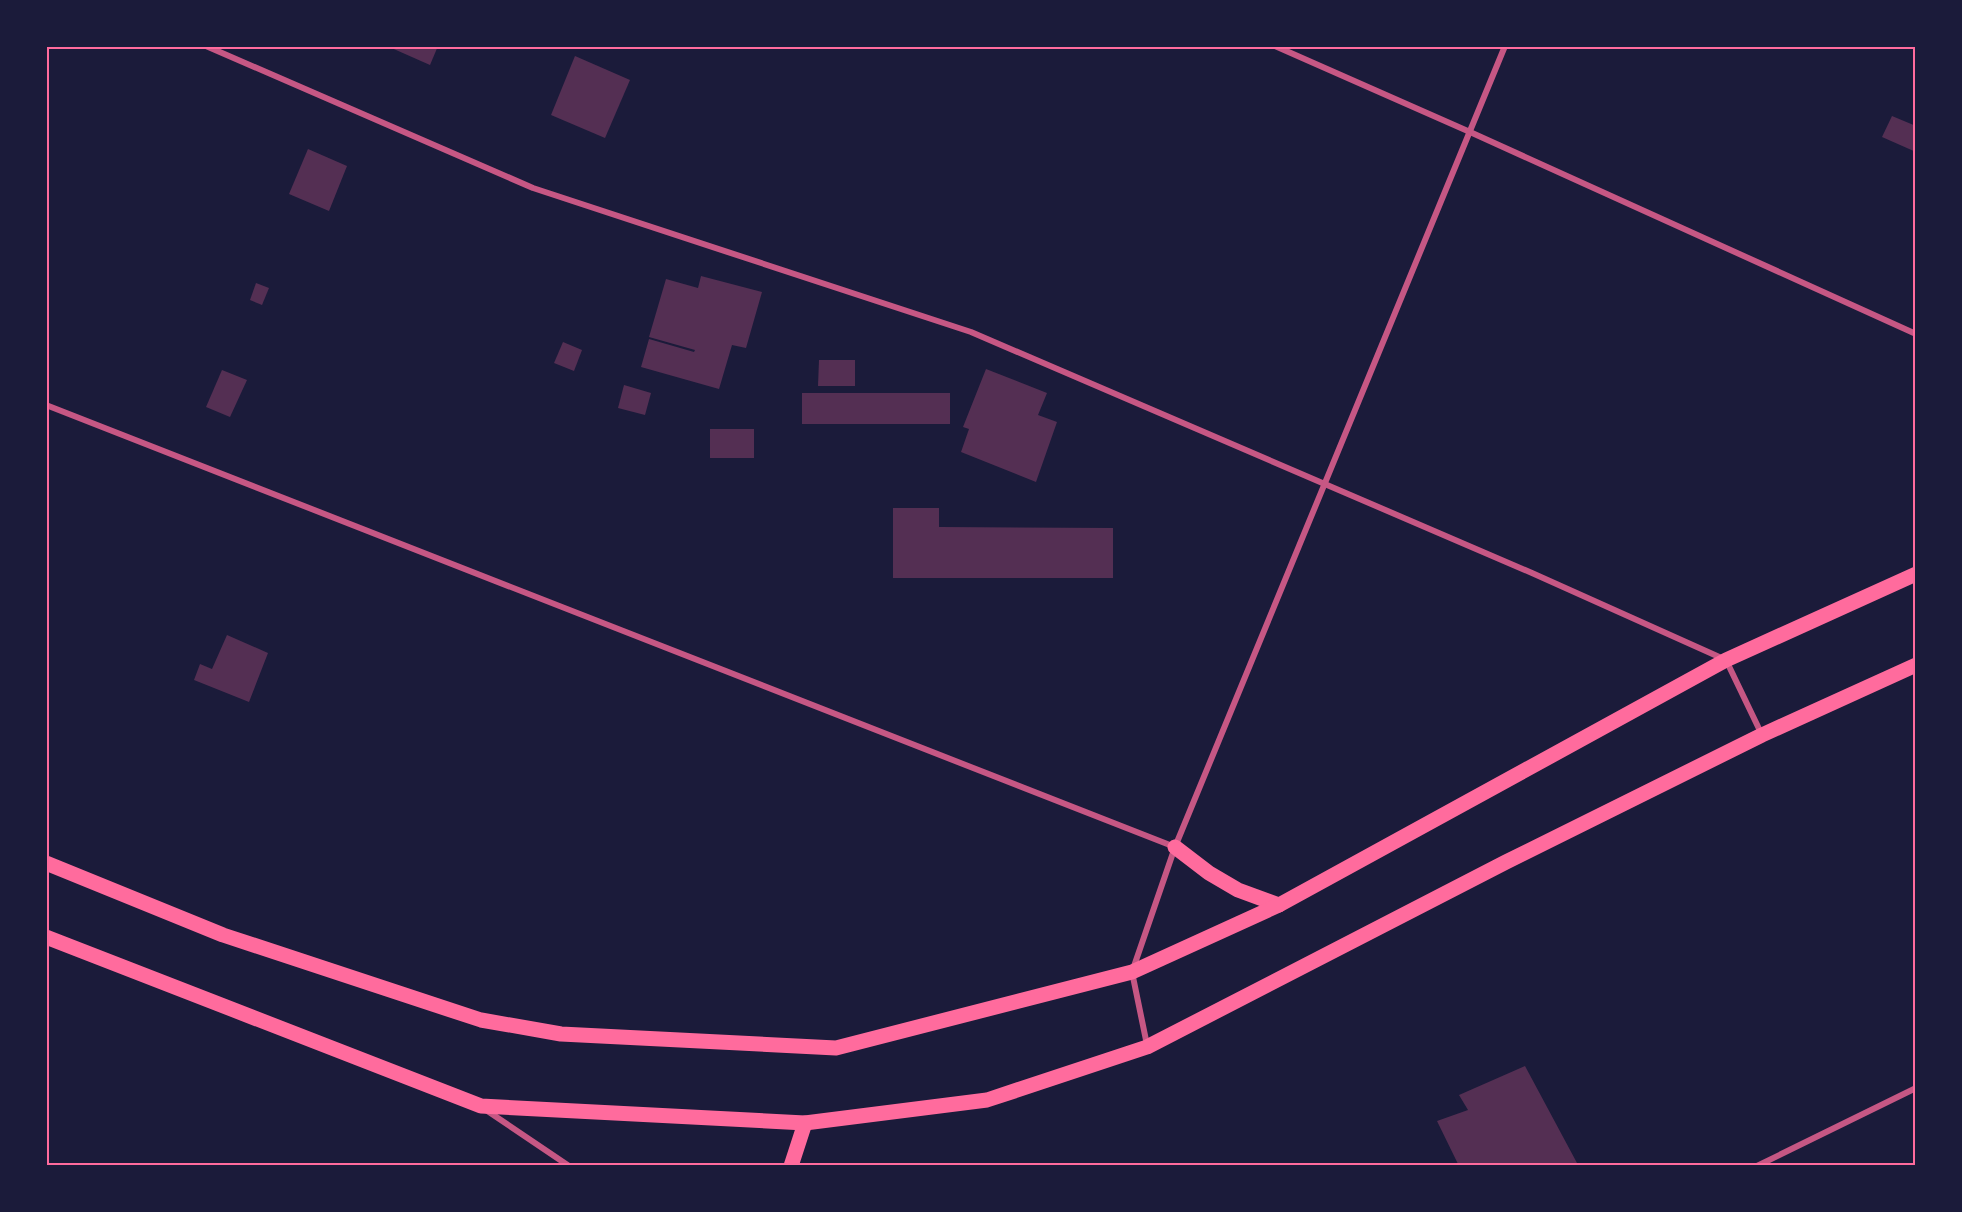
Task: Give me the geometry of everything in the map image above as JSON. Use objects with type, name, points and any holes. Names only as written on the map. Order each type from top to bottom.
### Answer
[{"type":"main road","points":[[46,863],[223,935],[481,1020],[561,1034],[836,1048],[1132,972],[1279,905],[1726,660],[1916,574]]},
{"type":"main road","points":[[46,937],[481,1106],[805,1124],[987,1101],[1147,1047],[1506,862],[1762,735],[1916,665]]},
{"type":"main road","points":[[1175,847],[1209,873],[1238,890],[1279,905]]},
{"type":"main road","points":[[790,1166],[805,1124]]},
{"type":"street","points":[[206,46],[533,188],[972,332],[1532,573],[1726,660],[1762,735]]},
{"type":"street","points":[[1275,46],[1916,334]]},
{"type":"street","points":[[1147,1047],[1132,972],[1175,847],[1505,46]]},
{"type":"street","points":[[46,405],[1175,847]]},
{"type":"street","points":[[1757,1166],[1916,1088]]},
{"type":"street","points":[[481,1106],[569,1166]]},
{"type":"building","points":[[387,46],[438,46],[430,65]]},
{"type":"building","points":[[575,56],[630,80],[605,138],[551,115]]},
{"type":"building","points":[[1892,116],[1916,126],[1916,152],[1882,137]]},
{"type":"building","points":[[308,149],[347,166],[329,211],[289,194]]},
{"type":"building","points":[[701,276],[762,292],[746,348],[732,345],[719,389],[641,367],[649,339],[694,352],[695,350],[649,337],[666,279],[698,288]]},
{"type":"building","points":[[256,283],[269,288],[262,305],[250,300]]},
{"type":"building","points":[[563,342],[582,350],[574,371],[554,363]]},
{"type":"building","points":[[819,360],[855,360],[855,386],[818,386]]},
{"type":"building","points":[[986,369],[1047,393],[1038,415],[1057,422],[1036,482],[961,452],[969,429],[963,427]]},
{"type":"building","points":[[222,370],[247,380],[230,417],[206,407]]},
{"type":"building","points":[[624,385],[651,393],[645,415],[618,408]]},
{"type":"building","points":[[802,393],[950,393],[950,424],[802,424]]},
{"type":"building","points":[[710,429],[754,429],[754,458],[710,458]]},
{"type":"building","points":[[893,508],[939,508],[939,527],[1113,528],[1113,578],[893,578]]},
{"type":"building","points":[[227,635],[268,653],[249,702],[194,680],[200,664],[212,669]]},
{"type":"building","points":[[1525,1066],[1577,1163],[1573,1166],[1459,1166],[1437,1121],[1468,1110],[1459,1095]]}]
